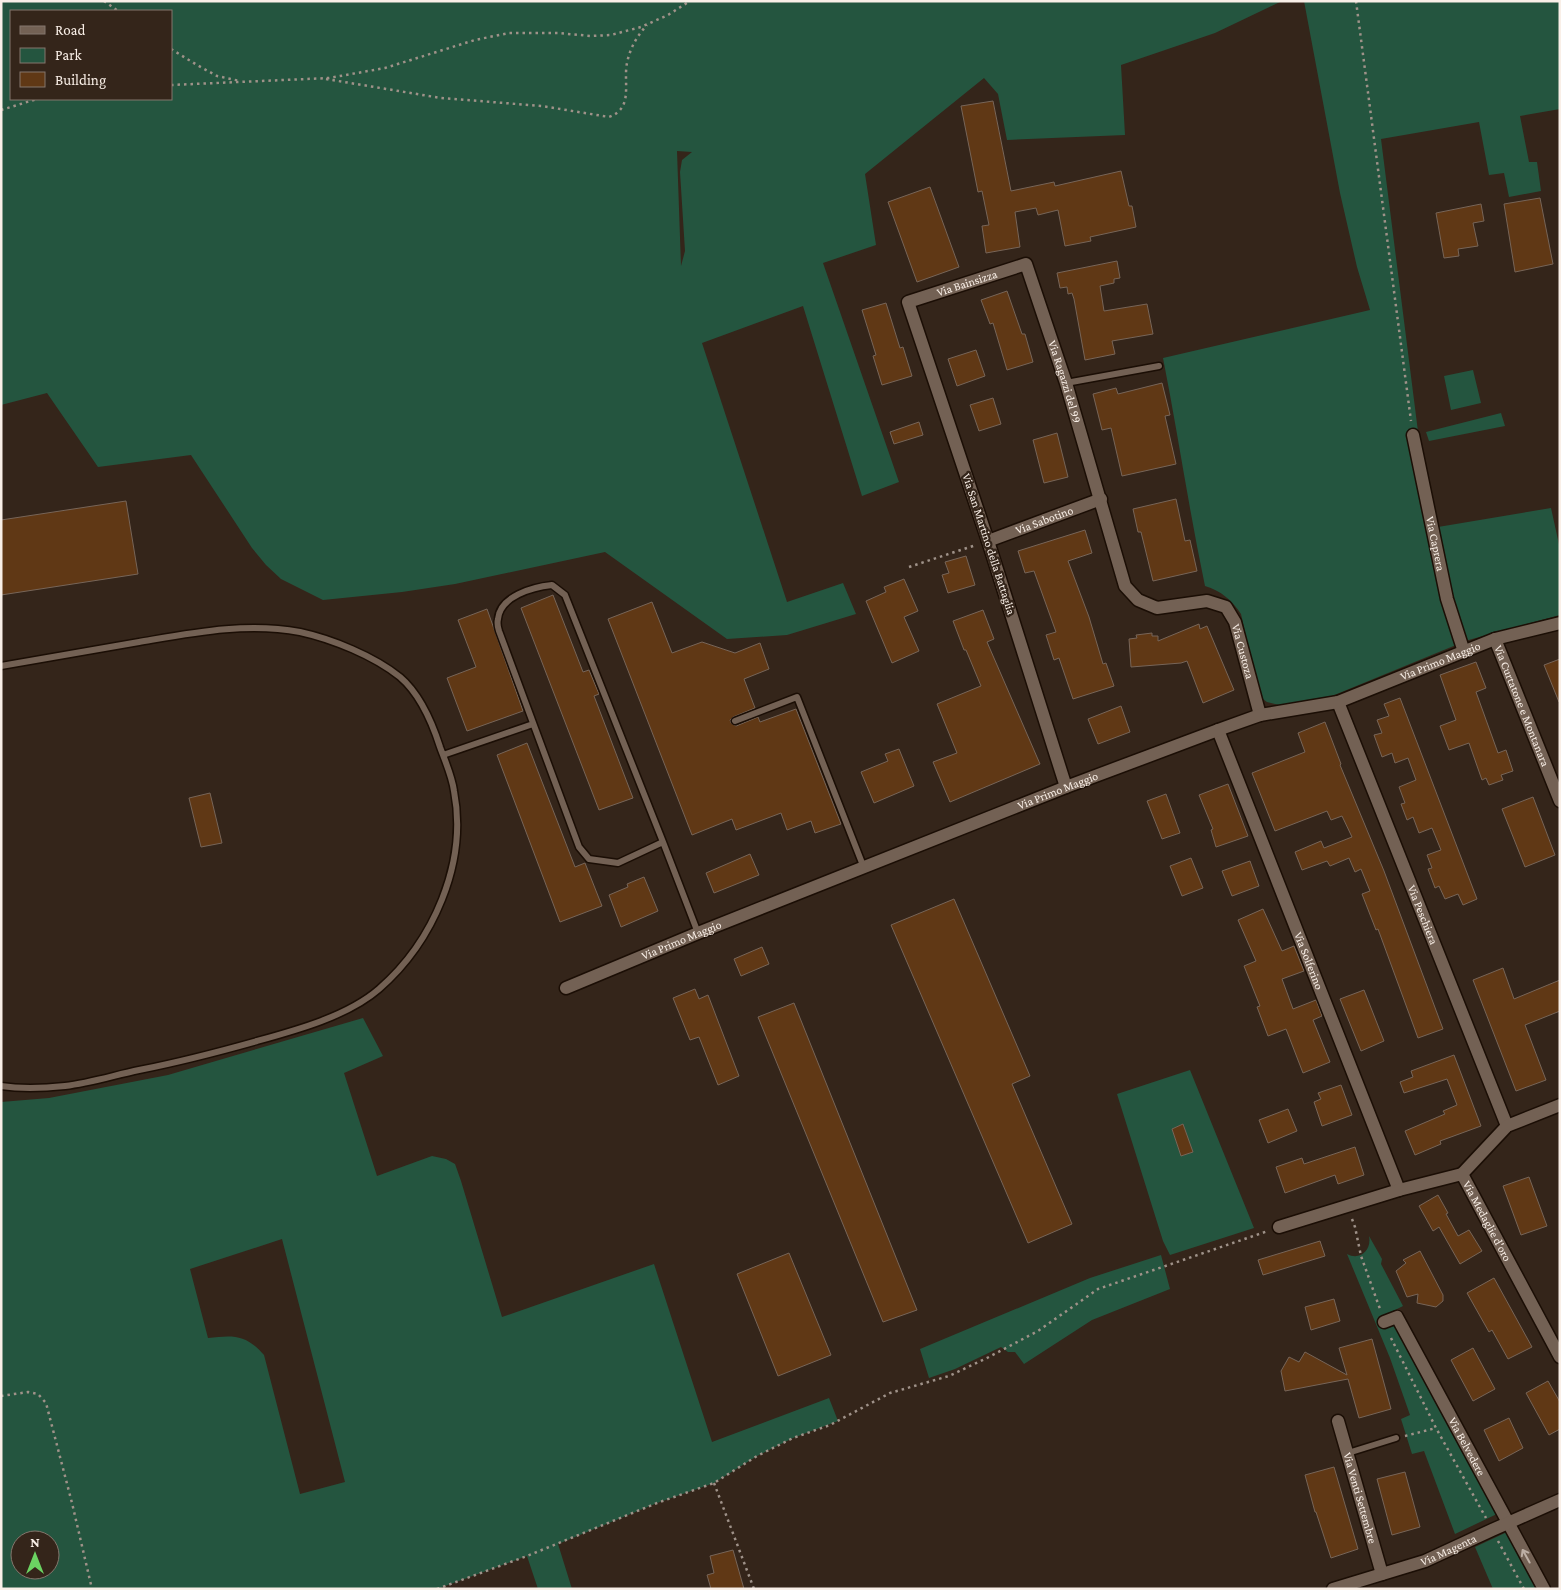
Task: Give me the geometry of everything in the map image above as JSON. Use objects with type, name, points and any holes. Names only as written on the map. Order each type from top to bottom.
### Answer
[{"type":"street","name":"Via Bainsizza","points":[[908,302],[1026,264]]},
{"type":"street","name":"Via Ragazzi del 99","points":[[1026,264],[1066,383],[1125,586],[1138,600],[1156,608],[1207,601]]},
{"type":"street","name":"Via San Martino della Battaglia","points":[[908,302],[988,541],[1066,787]]},
{"type":"street","name":"Via Caprera","points":[[1413,435],[1447,599],[1464,652]]},
{"type":"street","name":"Via Sabotino","points":[[988,541],[1101,499]]},
{"type":"street","name":"Via Custoza","points":[[1207,601],[1226,608],[1235,622],[1260,715]]},
{"type":"street","name":"Via Primo Maggio","points":[[566,988],[698,933],[1066,787],[1218,730],[1260,715],[1338,702],[1495,639],[1560,623]]},
{"type":"street","name":"Via Curtatone e Montanara","points":[[1495,639],[1560,801]]},
{"type":"street","name":"Via Peschiera","points":[[1338,702],[1507,1126]]},
{"type":"street","name":"Via Solferino","points":[[1218,730],[1399,1190]]},
{"type":"street","points":[[1462,1174],[1507,1126],[1560,1105]]},
{"type":"street","name":"Via Medaglie d'oro","points":[[1279,1227],[1399,1190],[1462,1174],[1560,1357]]},
{"type":"street","name":"Via Belvedere","points":[[1384,1322],[1397,1317],[1544,1589]]},
{"type":"street","name":"Via Venti Settembre","points":[[1338,1421],[1382,1574]]},
{"type":"street","name":"Via Magenta","points":[[1333,1589],[1425,1561],[1560,1500]]},
{"type":"lane","points":[[1066,383],[1159,366]]},
{"type":"lane","points":[[663,842],[618,863],[589,859],[579,847],[499,632],[498,618],[504,604],[520,594],[542,586],[552,585],[565,594],[663,842],[698,933]]},
{"type":"lane","points":[[1,666],[197,632],[256,627],[301,632],[346,646],[401,678],[420,701],[434,728],[454,790],[458,828],[454,859],[442,896],[421,941],[401,968],[377,991],[347,1009],[310,1026],[194,1058],[67,1086],[12,1088],[1,1086]]},
{"type":"lane","points":[[735,721],[797,697],[864,868]]},
{"type":"lane","points":[[443,755],[534,724]]},
{"type":"lane","points":[[1348,1453],[1396,1438]]},
{"type":"path","points":[[104,1],[116,10]]},
{"type":"path","points":[[172,85],[322,78],[384,68],[475,40],[509,32],[558,32],[591,36],[611,35],[647,24],[668,15],[690,1]]},
{"type":"path","points":[[1356,1],[1413,435]]},
{"type":"path","points":[[322,78],[441,98],[542,106],[609,117],[617,114],[624,107],[627,65],[630,52],[638,35],[647,24]]},
{"type":"path","points":[[172,50],[218,76],[244,82]]},
{"type":"path","points":[[1,110],[34,100]]},
{"type":"path","points":[[909,567],[988,541]]},
{"type":"path","points":[[437,1589],[714,1483],[758,1456],[794,1438],[830,1425],[890,1393],[949,1376],[987,1358],[1038,1330],[1098,1289],[1279,1227]]},
{"type":"path","points":[[1,1396],[28,1392],[38,1394],[46,1403],[92,1589]]},
{"type":"path","points":[[1396,1438],[1436,1428]]},
{"type":"path","points":[[714,1483],[754,1589]]},
{"type":"green space","points":[[1,1],[1282,1],[1215,33],[1121,65],[1125,135],[1007,140],[998,94],[984,78],[865,174],[876,245],[823,263],[899,482],[862,496],[803,306],[702,343],[787,602],[843,583],[856,614],[787,635],[727,639],[605,552],[455,584],[402,592],[323,600],[281,579],[266,565],[252,548],[191,455],[98,467],[47,393],[1,405]],"holes":[[[677,151],[692,152],[682,160],[680,172],[685,251],[681,266]]]},
{"type":"green space","points":[[1304,1],[1560,1],[1560,109],[1520,116],[1529,162],[1537,162],[1541,191],[1509,197],[1504,173],[1489,175],[1479,122],[1381,139],[1424,479],[1456,645],[1332,696],[1295,704],[1279,705],[1267,702],[1259,696],[1241,614],[1226,597],[1205,586],[1163,358],[1370,310],[1357,267],[1340,193]]},
{"type":"green space","points":[[1473,370],[1481,403],[1451,410],[1444,376]]},
{"type":"green space","points":[[1501,413],[1505,426],[1429,441],[1426,432]]},
{"type":"green space","points":[[1551,508],[1560,549],[1560,615],[1465,641],[1449,596],[1438,527]]},
{"type":"green space","points":[[363,1018],[383,1056],[344,1073],[377,1176],[432,1156],[446,1159],[455,1164],[502,1317],[654,1264],[712,1442],[829,1398],[838,1421],[793,1438],[757,1456],[714,1483],[657,1503],[558,1544],[572,1589],[538,1589],[527,1556],[437,1589],[1,1589],[1,1102],[49,1098],[168,1075]],"holes":[[[282,1239],[345,1482],[300,1494],[264,1355],[251,1343],[239,1338],[225,1336],[208,1338],[190,1269]]]},
{"type":"green space","points":[[1190,1070],[1254,1228],[1170,1255],[1163,1241],[1117,1094]]},
{"type":"green space","points":[[1369,1236],[1382,1259],[1381,1264],[1403,1306],[1391,1312],[1499,1513],[1455,1534],[1424,1451],[1412,1454],[1401,1419],[1410,1415],[1390,1358],[1347,1254],[1356,1256],[1364,1253],[1369,1246]]},
{"type":"green space","points":[[1161,1255],[1170,1289],[1092,1320],[1024,1364],[1015,1352],[1008,1352],[1001,1347],[955,1369],[929,1378],[920,1349],[1090,1278]]},
{"type":"green space","points":[[1507,1532],[1540,1589],[1493,1589],[1475,1547]]},
{"type":"building","points":[[993,101],[1011,191],[1054,182],[1055,186],[1121,171],[1129,206],[1132,206],[1136,227],[1090,237],[1091,241],[1065,246],[1058,210],[1038,215],[1036,208],[1015,212],[1020,247],[986,253],[982,226],[989,225],[982,191],[978,192],[961,106]]},
{"type":"building","points":[[930,187],[959,267],[917,282],[888,202]]},
{"type":"building","points":[[1540,198],[1553,264],[1515,272],[1504,204]]},
{"type":"building","points":[[1481,204],[1484,221],[1473,223],[1478,246],[1458,249],[1459,256],[1444,258],[1436,213]]},
{"type":"building","points":[[1117,261],[1120,278],[1114,279],[1114,283],[1100,286],[1104,311],[1147,304],[1153,334],[1112,341],[1115,354],[1085,360],[1074,299],[1072,293],[1068,294],[1067,287],[1060,288],[1057,273]]},
{"type":"building","points":[[1007,291],[1022,334],[1025,334],[1033,362],[1007,370],[993,323],[990,324],[981,300]]},
{"type":"building","points":[[886,303],[900,348],[903,347],[912,376],[882,385],[873,356],[876,355],[862,310]]},
{"type":"building","points":[[976,350],[985,376],[957,386],[948,359]]},
{"type":"building","points":[[1162,383],[1170,415],[1165,416],[1176,464],[1122,476],[1111,428],[1102,430],[1093,394],[1116,388],[1118,394]]},
{"type":"building","points":[[993,398],[1001,424],[979,431],[970,405]]},
{"type":"building","points":[[919,422],[923,435],[894,444],[890,432]]},
{"type":"building","points":[[1057,433],[1068,477],[1044,483],[1033,440]]},
{"type":"building","points":[[1176,499],[1185,541],[1190,540],[1197,571],[1153,581],[1141,532],[1138,532],[1133,509]]},
{"type":"building","points":[[126,501],[138,574],[1,595],[1,520]]},
{"type":"building","points":[[1085,530],[1092,553],[1068,561],[1089,617],[1103,664],[1106,663],[1114,686],[1073,699],[1059,658],[1054,660],[1046,635],[1056,632],[1034,571],[1025,573],[1018,551]]},
{"type":"building","points":[[966,556],[975,585],[948,593],[942,575],[949,573],[945,562]]},
{"type":"building","points":[[904,579],[918,611],[904,617],[919,651],[892,663],[866,601],[886,592],[884,587]]},
{"type":"building","points":[[553,595],[583,672],[589,670],[599,694],[594,696],[633,798],[599,810],[521,608]]},
{"type":"building","points":[[652,602],[672,653],[702,642],[735,653],[760,643],[769,669],[744,679],[755,708],[733,717],[730,720],[731,723],[736,726],[758,717],[760,722],[796,709],[841,824],[815,833],[811,821],[787,830],[781,813],[736,830],[732,819],[692,835],[608,619]]},
{"type":"building","points":[[487,609],[523,711],[467,731],[447,678],[476,667],[458,620]]},
{"type":"building","points":[[983,610],[994,639],[987,642],[1040,764],[950,802],[933,762],[957,753],[937,704],[981,686],[953,621]]},
{"type":"building","points":[[1199,624],[1200,629],[1207,626],[1234,690],[1203,703],[1187,661],[1131,667],[1129,639],[1137,638],[1136,635],[1152,633],[1152,636],[1158,636],[1158,641]]},
{"type":"building","points":[[1560,659],[1560,702],[1559,702],[1544,665]]},
{"type":"building","points":[[1476,662],[1486,688],[1476,692],[1498,753],[1506,750],[1513,771],[1501,775],[1503,780],[1489,785],[1486,778],[1482,780],[1469,743],[1449,750],[1440,726],[1456,720],[1440,675]]},
{"type":"building","points":[[1400,698],[1477,899],[1463,905],[1458,894],[1445,899],[1439,886],[1435,888],[1428,869],[1432,868],[1427,855],[1441,850],[1432,828],[1419,833],[1413,817],[1407,820],[1401,804],[1405,803],[1399,787],[1416,780],[1408,758],[1395,763],[1392,753],[1382,757],[1374,735],[1382,733],[1377,720],[1389,716],[1384,704]]},
{"type":"building","points":[[1121,706],[1130,732],[1098,744],[1088,719]]},
{"type":"building","points":[[1325,722],[1340,765],[1384,871],[1443,1029],[1418,1038],[1378,929],[1376,930],[1362,894],[1370,891],[1361,869],[1355,872],[1349,858],[1330,866],[1327,861],[1302,870],[1295,852],[1321,841],[1324,848],[1352,837],[1342,816],[1331,820],[1327,811],[1275,831],[1252,773],[1305,752],[1298,733]]},
{"type":"building","points":[[527,743],[575,867],[585,863],[602,906],[560,922],[497,755]]},
{"type":"building","points":[[899,749],[914,786],[874,803],[861,772],[888,761],[885,754]]},
{"type":"building","points":[[1228,784],[1248,836],[1216,847],[1211,830],[1213,829],[1199,795]]},
{"type":"building","points":[[210,793],[222,843],[201,847],[189,798]]},
{"type":"building","points":[[1166,794],[1180,833],[1162,839],[1147,801]]},
{"type":"building","points":[[1533,797],[1555,855],[1525,867],[1502,809]]},
{"type":"building","points":[[750,854],[759,875],[714,893],[706,873]]},
{"type":"building","points":[[1191,858],[1203,888],[1182,896],[1170,866]]},
{"type":"building","points":[[1250,861],[1259,886],[1232,896],[1222,871]]},
{"type":"building","points":[[644,877],[658,911],[621,927],[609,895],[628,887],[627,884]]},
{"type":"building","points":[[954,899],[1030,1076],[1012,1084],[1072,1224],[1028,1243],[891,925]]},
{"type":"building","points":[[1263,909],[1282,951],[1294,946],[1304,971],[1282,979],[1293,1009],[1316,1000],[1322,1016],[1313,1020],[1330,1062],[1303,1073],[1286,1029],[1268,1036],[1257,1007],[1260,1006],[1244,966],[1256,961],[1238,920]]},
{"type":"building","points":[[762,947],[769,964],[741,976],[734,959]]},
{"type":"building","points":[[1503,968],[1514,999],[1560,980],[1560,1011],[1525,1025],[1546,1080],[1516,1091],[1473,980]]},
{"type":"building","points":[[695,989],[699,999],[708,995],[739,1076],[718,1085],[699,1037],[690,1040],[673,998]]},
{"type":"building","points":[[1364,990],[1384,1041],[1361,1051],[1340,999]]},
{"type":"building","points":[[794,1003],[917,1310],[883,1322],[758,1017]]},
{"type":"building","points":[[1454,1055],[1481,1126],[1440,1141],[1441,1144],[1415,1155],[1405,1131],[1445,1114],[1443,1111],[1457,1105],[1447,1079],[1404,1093],[1400,1082],[1413,1077],[1411,1071]]},
{"type":"building","points":[[1341,1085],[1352,1115],[1322,1126],[1314,1102],[1321,1099],[1318,1093]]},
{"type":"building","points":[[1288,1109],[1297,1131],[1268,1143],[1259,1120]]},
{"type":"building","points":[[1183,1124],[1193,1152],[1181,1156],[1172,1129]]},
{"type":"building","points":[[1355,1147],[1364,1175],[1338,1184],[1335,1175],[1285,1193],[1276,1167],[1302,1158],[1304,1164]]},
{"type":"building","points":[[1529,1177],[1547,1226],[1521,1235],[1503,1186]]},
{"type":"building","points":[[1438,1195],[1458,1236],[1469,1230],[1482,1251],[1460,1264],[1439,1227],[1433,1231],[1419,1206]]},
{"type":"building","points":[[1320,1241],[1325,1256],[1263,1275],[1258,1260]]},
{"type":"building","points":[[1420,1251],[1443,1295],[1443,1301],[1436,1307],[1417,1303],[1418,1294],[1407,1297],[1396,1271],[1406,1263],[1403,1260]]},
{"type":"building","points":[[789,1253],[831,1355],[778,1376],[737,1274]]},
{"type":"building","points":[[1494,1278],[1532,1347],[1508,1359],[1492,1330],[1489,1332],[1467,1293]]},
{"type":"building","points":[[1334,1299],[1340,1321],[1311,1330],[1305,1307]]},
{"type":"building","points":[[1372,1339],[1391,1409],[1359,1418],[1348,1379],[1285,1391],[1281,1371],[1289,1357],[1299,1362],[1305,1352],[1347,1375],[1339,1348]]},
{"type":"building","points":[[1473,1348],[1495,1389],[1473,1401],[1451,1360]]},
{"type":"building","points":[[1548,1381],[1560,1402],[1560,1429],[1549,1435],[1526,1393]]},
{"type":"building","points":[[1509,1418],[1523,1448],[1499,1461],[1484,1430]]},
{"type":"building","points":[[1334,1467],[1358,1549],[1331,1558],[1315,1512],[1305,1475]]},
{"type":"building","points":[[1405,1472],[1420,1527],[1392,1535],[1377,1479]]},
{"type":"building","points":[[733,1550],[744,1589],[711,1589],[707,1575],[714,1573],[710,1556]]}]
